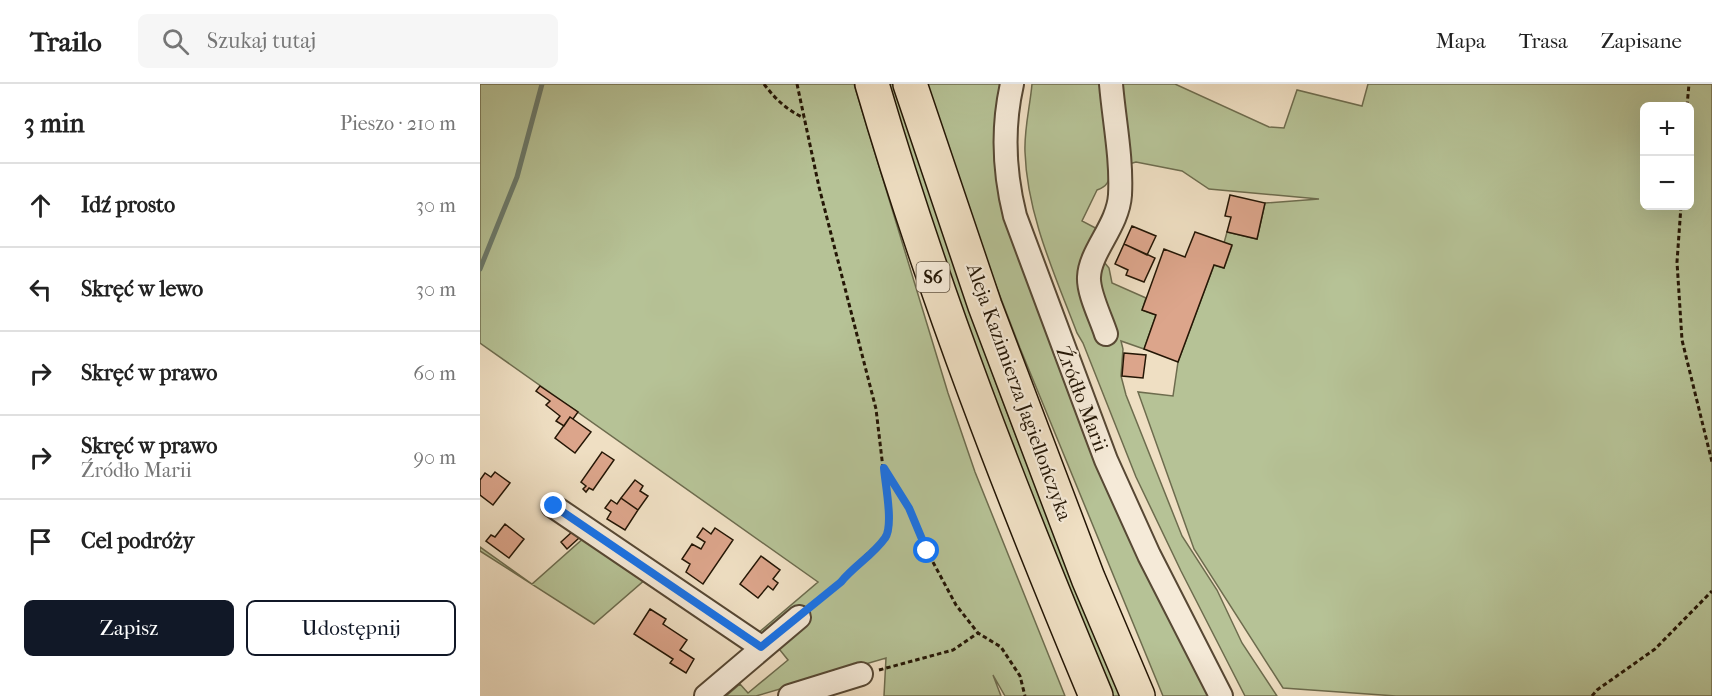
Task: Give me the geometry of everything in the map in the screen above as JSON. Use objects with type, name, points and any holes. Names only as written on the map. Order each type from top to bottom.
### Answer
[{"type":"highway","name":"Aleja Kazimierza Jagiellończyka","points":[[872,84],[894,160],[957,344],[1023,520],[1096,696]]},
{"type":"highway","name":"Aleja Kazimierza Jagiellończyka","points":[[910,84],[985,306],[1088,578],[1138,696]]},
{"type":"street","name":"Źródło Marii","points":[[1012,84],[1006,120],[1005,162],[1011,200],[1023,241],[1090,422],[1118,489],[1221,696]]},
{"type":"street","points":[[1106,334],[1091,291],[1089,278],[1107,214],[1120,196],[1111,84]]},
{"type":"street","points":[[554,506],[761,647]]},
{"type":"street","points":[[706,696],[761,647],[800,617]]},
{"type":"street","points":[[790,696],[861,674]]},
{"type":"path","points":[[764,84],[776,100],[791,112],[804,118]]},
{"type":"path","points":[[797,84],[819,187],[876,409],[889,519],[886,537],[851,569],[841,582],[800,617]]},
{"type":"path","points":[[1687,102],[1689,84]]},
{"type":"path","points":[[1681,210],[1677,262],[1682,340],[1712,462]]},
{"type":"path","points":[[884,468],[909,508],[927,551],[956,605],[978,633],[1001,647],[1020,676],[1025,696]]},
{"type":"path","points":[[1592,696],[1597,690],[1655,649],[1712,591]]},
{"type":"path","points":[[861,674],[953,650],[978,633]]},
{"type":"green space","points":[[480,84],[854,84],[948,393],[975,472],[1065,696],[1005,696],[993,675],[1001,696],[884,696],[886,658],[756,696],[726,696],[740,684],[748,693],[788,660],[780,650],[757,634],[818,582],[480,343]]},
{"type":"green space","points":[[887,84],[896,84],[954,264],[992,372],[1121,696],[1112,696],[973,345]]},
{"type":"green space","points":[[924,84],[1002,84],[1013,243],[1088,445],[1210,696],[1163,696],[1020,348]]},
{"type":"green space","points":[[1032,84],[1175,84],[1269,127],[1284,128],[1297,90],[1362,106],[1368,84],[1712,84],[1712,696],[1396,696],[1283,688],[1194,549],[1138,392],[1173,396],[1178,362],[1214,265],[1224,268],[1232,246],[1224,243],[1227,232],[1257,239],[1265,203],[1319,199],[1209,189],[1182,171],[1136,162],[1111,169],[1108,182],[1097,190],[1082,221],[1103,232],[1094,286],[1104,262],[1109,268],[1112,283],[1146,298],[1142,310],[1156,315],[1144,349],[1121,341],[1123,349],[1121,376],[1126,395],[1182,536],[1217,590],[1242,643],[1277,696],[1245,696],[1136,477],[1051,267],[1031,199],[1025,152]]},
{"type":"green space","points":[[585,537],[647,578],[594,624],[480,551],[480,547],[532,584]]},
{"type":"building","points":[[1230,195],[1265,203],[1257,239],[1227,232],[1231,217],[1225,216]]},
{"type":"building","points":[[1132,226],[1156,236],[1147,255],[1124,244]]},
{"type":"building","points":[[1195,232],[1232,245],[1224,268],[1214,265],[1178,362],[1144,349],[1156,315],[1142,310],[1164,249],[1185,257]]},
{"type":"building","points":[[1124,244],[1155,258],[1144,282],[1126,275],[1128,270],[1115,264]]},
{"type":"building","points":[[1124,353],[1146,355],[1143,378],[1122,376]]},
{"type":"building","points":[[540,386],[578,412],[573,419],[570,417],[564,426],[556,421],[560,416],[546,405],[550,401],[536,391]]},
{"type":"building","points":[[570,417],[591,432],[575,453],[555,438]]},
{"type":"building","points":[[602,452],[614,460],[593,490],[589,488],[586,492],[583,489],[586,486],[581,482]]},
{"type":"building","points":[[495,472],[510,483],[493,505],[480,495],[480,480],[485,473],[491,477]]},
{"type":"building","points":[[635,480],[643,486],[640,491],[648,496],[638,510],[621,498]]},
{"type":"building","points":[[621,498],[638,510],[625,530],[607,519],[611,512],[605,508],[611,500],[617,504]]},
{"type":"building","points":[[505,524],[524,539],[509,558],[486,541],[491,535],[495,537]]},
{"type":"building","points":[[703,528],[711,534],[715,528],[733,540],[703,584],[686,572],[690,564],[682,559],[692,544],[701,549],[705,542],[697,537]]},
{"type":"building","points":[[573,531],[579,538],[567,549],[561,542]]},
{"type":"building","points":[[761,556],[780,570],[773,579],[778,583],[773,590],[768,586],[758,598],[740,584]]},
{"type":"building","points":[[650,609],[666,619],[663,624],[687,640],[680,650],[694,659],[686,673],[670,663],[673,659],[634,634]]},
{"type":"waterway","name":"Źródło Marii","points":[[480,269],[517,177],[542,84]]},
{"type":"route","points":[[554,506],[646,571],[761,647],[841,582],[851,569],[886,537],[889,519],[884,468],[909,508],[927,551]]}]
